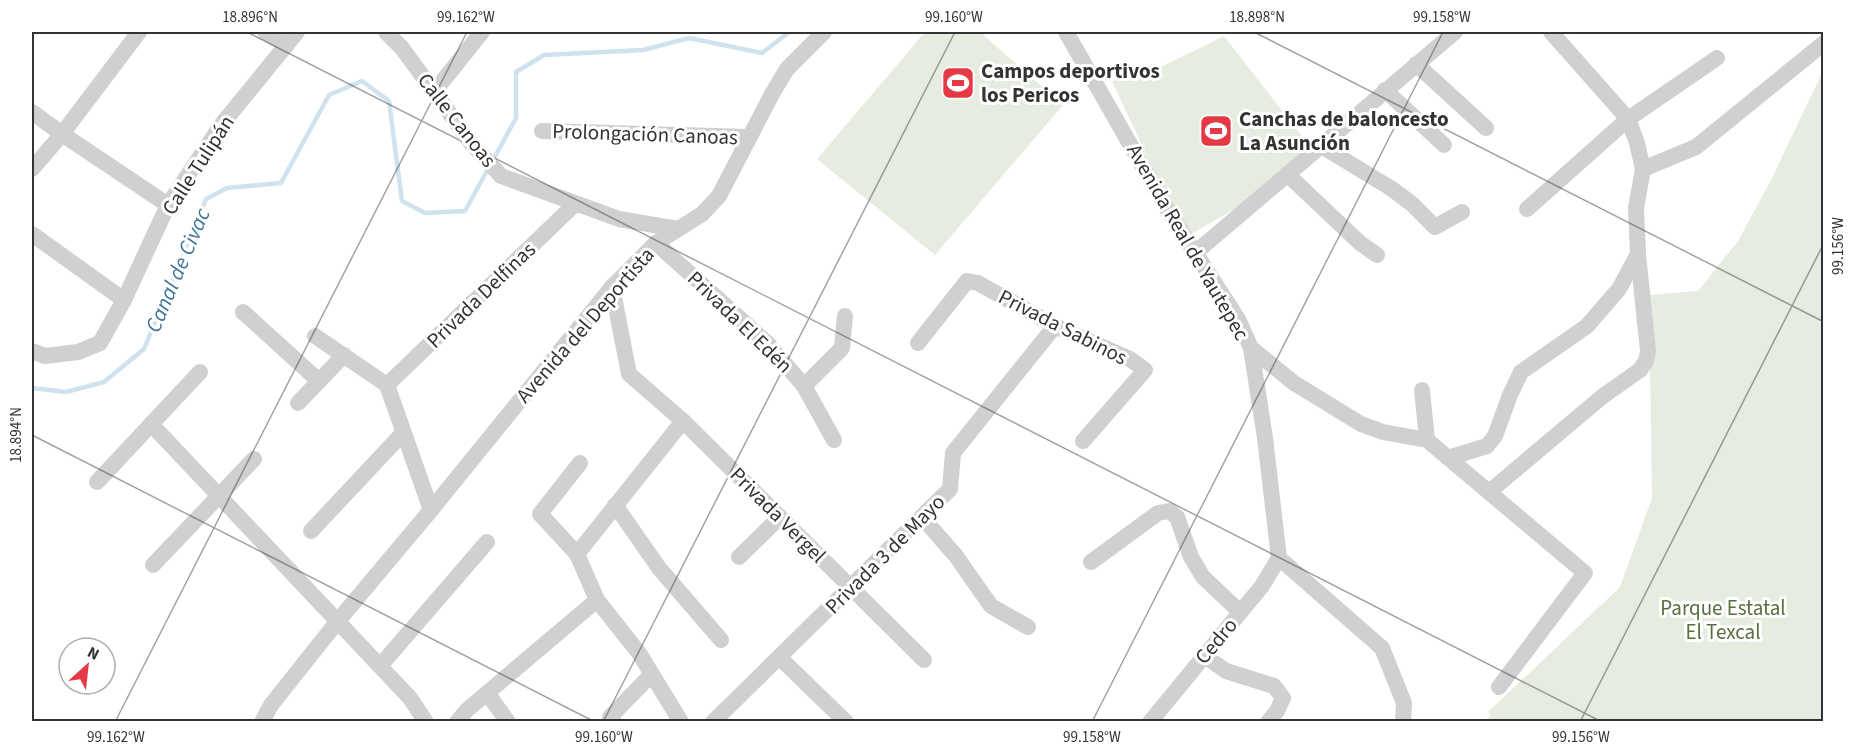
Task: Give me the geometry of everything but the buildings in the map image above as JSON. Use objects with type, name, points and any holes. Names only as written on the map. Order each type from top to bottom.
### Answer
[{"type":"street","points":[[32,169],[62,134],[139,32]]},
{"type":"street","points":[[265,32],[286,45]]},
{"type":"street","name":"Calle Tulipán","points":[[32,351],[45,356],[78,352],[100,343],[124,300],[168,205],[222,124],[297,32]]},
{"type":"street","name":"Calle Canoas","points":[[386,32],[402,48],[472,144],[501,176],[619,219],[678,229]]},
{"type":"street","points":[[434,92],[482,32]]},
{"type":"street","name":"Avenida del Deportista","points":[[262,722],[271,705],[337,622],[612,287],[656,243],[702,214],[719,196],[787,69],[824,32]]},
{"type":"street","name":"Avenida Real de Yautepec","points":[[1066,32],[1170,214],[1238,319],[1251,348],[1265,438],[1279,558]]},
{"type":"street","points":[[1196,252],[1455,32]]},
{"type":"street","points":[[1489,492],[1603,396],[1640,370],[1646,361],[1648,351],[1638,254],[1636,208],[1642,169],[1637,143],[1628,119],[1551,32]]},
{"type":"street","points":[[1642,169],[1696,147],[1824,43]]},
{"type":"street","points":[[1527,209],[1628,119],[1717,58]]},
{"type":"street","points":[[1416,64],[1486,128]]},
{"type":"street","points":[[1386,90],[1444,145]]},
{"type":"street","points":[[32,112],[168,205]]},
{"type":"street","name":"Prolongación Canoas","points":[[542,131],[749,137]]},
{"type":"street","points":[[1320,145],[1392,189],[1412,204],[1435,227],[1462,212]]},
{"type":"street","points":[[1287,174],[1360,243],[1377,255]]},
{"type":"street","name":"Privada Delfinas","points":[[387,385],[574,204]]},
{"type":"street","points":[[32,234],[124,300]]},
{"type":"street","name":"Privada El Edén","points":[[656,243],[768,344],[804,386],[834,440]]},
{"type":"street","points":[[1448,458],[1487,446],[1495,436],[1510,394],[1521,372],[1587,326],[1619,289],[1638,254]]},
{"type":"street","name":"Privada Sabinos","points":[[918,343],[967,281],[978,283],[1055,326],[1130,359],[1144,370],[1083,441]]},
{"type":"street","name":"Privada Vergel","points":[[612,287],[629,374],[683,421],[924,660]]},
{"type":"street","points":[[243,312],[319,381]]},
{"type":"street","points":[[804,386],[842,348],[845,316]]},
{"type":"street","name":"Privada 3 de Mayo","points":[[713,722],[950,489],[953,453],[1055,326]]},
{"type":"street","points":[[315,336],[387,385],[431,510]]},
{"type":"street","points":[[1251,348],[1294,383],[1361,424],[1383,432],[1428,440],[1585,573],[1499,687]]},
{"type":"street","points":[[298,403],[344,355]]},
{"type":"street","points":[[97,482],[200,372]]},
{"type":"street","points":[[1422,390],[1428,440]]},
{"type":"street","points":[[577,554],[683,421]]},
{"type":"street","points":[[151,424],[410,698],[426,722]]},
{"type":"street","points":[[311,531],[403,433]]},
{"type":"street","points":[[153,565],[254,459]]},
{"type":"street","points":[[580,463],[540,514],[577,554],[597,600],[639,653],[681,722]]},
{"type":"street","points":[[615,505],[659,568],[721,640]]},
{"type":"street","points":[[1091,562],[1158,513],[1169,511],[1177,517],[1191,557],[1203,577],[1240,612]]},
{"type":"street","points":[[739,557],[780,517]]},
{"type":"street","points":[[922,517],[956,556],[991,606],[1028,627]]},
{"type":"street","points":[[380,666],[487,542]]},
{"type":"street","points":[[1279,558],[1382,648],[1404,703],[1403,722]]},
{"type":"street","name":"Cedro","points":[[1150,722],[1262,586],[1279,558]]},
{"type":"street","points":[[457,722],[467,710],[597,600]]},
{"type":"street","points":[[1203,655],[1226,671],[1274,686],[1283,698],[1277,711],[1268,722]]},
{"type":"street","points":[[779,657],[846,722]]},
{"type":"street","points":[[614,722],[610,717],[651,675]]},
{"type":"street","points":[[487,693],[508,722]]},
{"type":"green space","points":[[925,32],[980,32],[1063,105],[935,255],[817,159]]},
{"type":"green space","name":"Canchas de baloncesto La Asunción","points":[[1224,36],[1311,148],[1253,198],[1190,235],[1158,180],[1112,81],[1145,75]]},
{"type":"green space","name":"Parque Estatal El Texcal","points":[[1823,71],[1823,721],[1483,722],[1491,715],[1488,712],[1620,587],[1652,498],[1649,295],[1698,291],[1738,241],[1771,180]]},
{"type":"waterway","name":"Canal de Civac","points":[[492,162],[516,118],[516,72],[544,55],[643,50],[689,38],[762,53],[789,32]]},
{"type":"waterway","name":"Canal de Civac","points":[[32,388],[66,392],[104,382],[144,349],[206,199],[227,188],[281,183],[329,95],[362,81],[389,101],[402,201],[425,213],[465,211],[488,169]]},
{"type":"place","name":"Campos deportivos los Pericos","points":[[958,83]]},
{"type":"place","name":"Canchas de baloncesto La Asunción","points":[[1216,131]]}]
